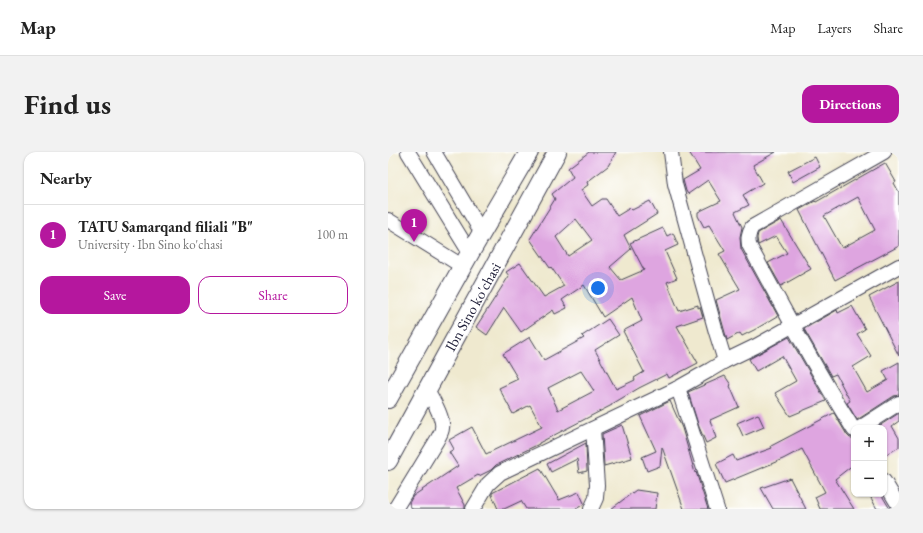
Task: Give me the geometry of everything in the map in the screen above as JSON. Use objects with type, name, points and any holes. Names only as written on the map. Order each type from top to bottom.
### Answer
[{"type":"main road","name":"Ibn Sino ko'chasi","points":[[388,399],[466,259],[529,152]]},
{"type":"main road","name":"Ibn Sino ko'chasi","points":[[388,461],[557,152]]},
{"type":"street","points":[[408,152],[466,259]]},
{"type":"street","points":[[434,152],[482,233]]},
{"type":"street","points":[[671,152],[675,184],[725,360]]},
{"type":"street","points":[[851,425],[792,326],[749,246],[748,240],[749,232],[752,228],[884,152]]},
{"type":"street","points":[[388,220],[466,259]]},
{"type":"street","points":[[473,509],[488,484],[500,473],[678,388],[725,360],[756,346],[899,266]]},
{"type":"street","points":[[678,388],[717,509]]},
{"type":"street","points":[[395,509],[443,428],[442,420],[427,390]]},
{"type":"street","points":[[865,425],[899,404]]},
{"type":"street","points":[[591,509],[596,498],[597,485],[593,429]]},
{"type":"street","points":[[887,486],[899,506]]},
{"type":"building","points":[[589,152],[616,152],[608,166],[587,182],[588,185],[581,190],[592,206],[602,199],[606,199],[617,216],[630,208],[632,210],[650,201],[657,214],[624,235],[631,249],[610,267],[621,280],[644,270],[630,243],[663,228],[667,236],[673,233],[678,245],[665,251],[677,278],[667,282],[679,311],[698,305],[698,308],[700,307],[703,317],[677,326],[698,363],[669,378],[667,374],[639,388],[612,405],[496,465],[491,470],[479,476],[478,475],[456,488],[465,505],[465,509],[412,509],[409,503],[413,496],[458,466],[449,452],[454,449],[449,440],[472,427],[486,454],[542,427],[530,405],[513,414],[499,388],[518,379],[503,354],[530,337],[544,360],[584,338],[582,336],[608,319],[619,335],[595,350],[616,389],[635,380],[634,378],[644,372],[623,331],[642,321],[632,297],[603,317],[584,285],[562,300],[567,308],[555,314],[553,310],[521,332],[504,308],[487,335],[476,327],[509,276],[506,272],[520,263],[544,297],[564,286],[530,239],[555,199],[552,194],[573,177],[568,168]],"holes":[[[576,219],[592,240],[568,256],[556,237]],[[581,371],[594,391],[558,410],[548,388]]]},
{"type":"building","points":[[689,152],[776,152],[753,165],[763,183],[743,195],[749,205],[735,212],[742,227],[740,237],[741,249],[778,316],[742,336],[740,333],[727,340],[716,300],[740,289],[719,254],[725,251],[709,225],[704,227],[698,216],[698,212],[721,201],[708,180],[688,194],[686,191],[683,180],[700,170]]},
{"type":"building","points":[[815,157],[820,167],[793,182],[788,171]]},
{"type":"building","points":[[885,163],[896,182],[894,183],[899,192],[899,246],[835,280],[799,210],[815,201],[816,202]],"holes":[[[858,197],[875,230],[842,248],[824,216]]]},
{"type":"building","points":[[781,220],[811,269],[781,286],[768,263],[787,253],[776,236],[758,245],[757,238],[758,233]]},
{"type":"building","points":[[899,281],[899,356],[869,297]]},
{"type":"building","points":[[852,306],[865,329],[857,334],[871,356],[853,367],[867,392],[888,380],[883,371],[899,362],[899,395],[894,396],[857,420],[847,403],[850,401],[836,374],[831,376],[804,329],[837,310],[838,313]]},
{"type":"building","points":[[789,337],[826,401],[790,416],[775,393],[796,381],[782,356],[756,371],[749,359]]},
{"type":"building","points":[[725,376],[731,385],[730,386],[739,407],[710,420],[716,438],[706,443],[699,427],[688,392]]},
{"type":"building","points":[[670,401],[682,428],[695,473],[696,472],[708,509],[684,509],[662,447],[660,466],[647,471],[642,457],[656,451],[640,416]]},
{"type":"building","points":[[834,413],[847,435],[851,438],[851,466],[835,479],[854,509],[820,509],[815,497],[825,492],[802,449],[783,459],[725,483],[716,464],[733,455],[736,461],[772,448],[771,446]]},
{"type":"building","points":[[899,413],[899,421],[892,426],[899,438],[899,447],[887,454],[887,425],[881,425]]},
{"type":"building","points":[[758,414],[764,427],[743,436],[737,423]]},
{"type":"building","points":[[622,425],[632,458],[604,466],[602,434]]},
{"type":"building","points":[[586,443],[587,471],[579,473],[577,459],[551,472],[547,464]]},
{"type":"building","points":[[540,468],[559,500],[579,492],[584,504],[576,509],[526,509],[521,501],[504,509],[498,509],[492,493]]},
{"type":"building","points":[[790,478],[806,509],[773,509],[761,488]]},
{"type":"building","points":[[636,490],[657,493],[655,509],[611,509]]},
{"type":"building","points":[[871,497],[883,497],[890,509],[877,509]]},
{"type":"place","name":"TATU Samarqand filiali \"B\"","points":[[414,242]]}]
